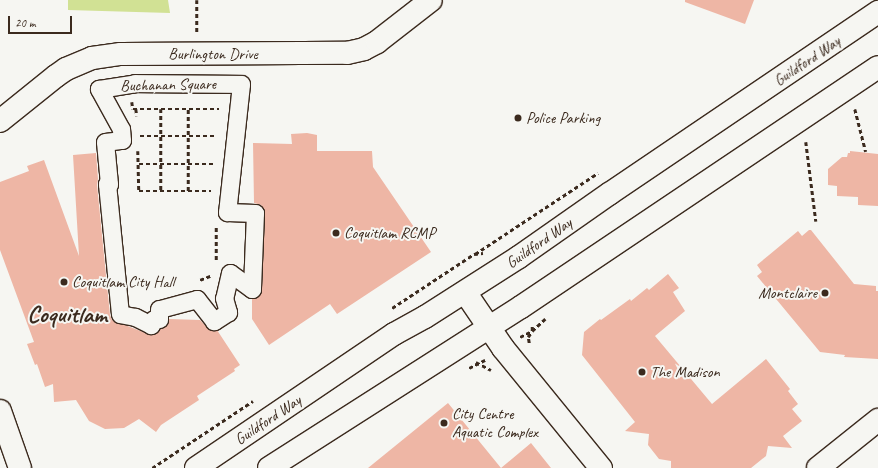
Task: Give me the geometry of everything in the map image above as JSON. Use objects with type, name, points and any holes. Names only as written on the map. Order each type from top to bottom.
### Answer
[{"type":"main road","name":"Burlington Drive","points":[[0,121],[66,69],[92,58],[121,54],[347,53],[364,49],[377,42],[431,0]]},
{"type":"main road","name":"Guildford Way","points":[[196,468],[394,334],[425,317],[520,257],[609,194],[878,12]]},
{"type":"main road","points":[[269,468],[521,307],[878,67]]},
{"type":"main road","points":[[465,292],[488,328],[509,356],[601,468]]},
{"type":"main road","points":[[0,411],[20,468]]},
{"type":"main road","points":[[818,468],[878,420]]},
{"type":"street","name":"Buchanan Square","points":[[135,83],[241,84],[227,212],[256,213],[252,289],[230,273],[224,298],[228,312],[214,321],[197,299],[159,309],[159,319],[154,319],[151,324],[135,317],[120,314],[107,184],[109,184],[105,142],[122,140],[121,129],[99,89],[135,83]]},
{"type":"path","points":[[855,107],[866,152]]},
{"type":"path","points":[[137,122],[135,109],[226,109]]},
{"type":"path","points":[[161,109],[161,190]]},
{"type":"path","points":[[188,109],[188,191]]},
{"type":"path","points":[[137,129],[138,143]]},
{"type":"path","points":[[138,136],[223,136]]},
{"type":"path","points":[[805,139],[816,221]]},
{"type":"path","points":[[138,150],[139,190],[218,191]]},
{"type":"path","points":[[139,164],[220,164]]},
{"type":"path","points":[[216,228],[216,266]]},
{"type":"path","points":[[474,254],[492,243]]},
{"type":"path","points":[[418,291],[464,260]]},
{"type":"path","points":[[195,281],[213,274]]},
{"type":"green space","points":[[68,0],[168,0],[170,13],[68,10]]},
{"type":"building","points":[[685,0],[754,0],[745,24],[685,2]]},
{"type":"building","name":"Coquitlam RCMP","points":[[307,133],[317,135],[317,151],[372,151],[373,167],[431,252],[337,314],[330,304],[269,345],[252,319],[252,299],[260,295],[262,289],[265,213],[261,205],[254,203],[253,143],[292,144],[291,134]]},
{"type":"building","points":[[850,151],[878,154],[878,206],[858,205],[858,197],[837,196],[837,186],[828,185],[828,169],[842,157],[847,157]]},
{"type":"building","name":"Coquitlam City Hall","points":[[96,153],[97,185],[110,315],[112,320],[151,335],[164,327],[169,319],[200,320],[210,330],[217,330],[240,365],[234,369],[235,371],[197,396],[199,400],[161,425],[156,432],[139,419],[124,428],[105,429],[89,421],[76,400],[54,402],[53,384],[45,387],[37,364],[35,365],[27,344],[34,342],[0,250],[0,182],[29,171],[27,166],[44,160],[79,256],[73,155]]},
{"type":"building","name":"Montclaire","points":[[811,230],[854,284],[876,286],[876,291],[878,291],[878,359],[844,357],[845,355],[820,352],[757,276],[762,272],[757,265],[798,231],[802,236]]},
{"type":"building","name":"The Madison","points":[[668,274],[679,288],[673,292],[685,311],[655,336],[712,404],[766,359],[790,389],[788,391],[798,404],[792,409],[802,421],[783,436],[792,448],[768,446],[766,456],[751,468],[671,468],[671,461],[659,459],[648,445],[649,434],[625,431],[635,422],[582,355],[584,332],[600,319],[601,320],[630,299],[631,301],[647,288],[649,290]]},
{"type":"building","name":"City Centre Aquatic Complex","points":[[448,403],[501,468],[368,468]]},
{"type":"building","points":[[531,443],[551,468],[501,468]]},
{"type":"place","name":"Police Parking","points":[[518,118]]},
{"type":"place","name":"Coquitlam RCMP","points":[[336,233]]},
{"type":"place","name":"Coquitlam City Hall","points":[[64,282]]},
{"type":"place","name":"Montclaire","points":[[825,293]]},
{"type":"place","name":"The Madison","points":[[642,372]]},
{"type":"place","name":"City Centre Aquatic Complex","points":[[444,423]]},
{"type":"district","name":"Coquitlam","points":[[67,315]]}]
